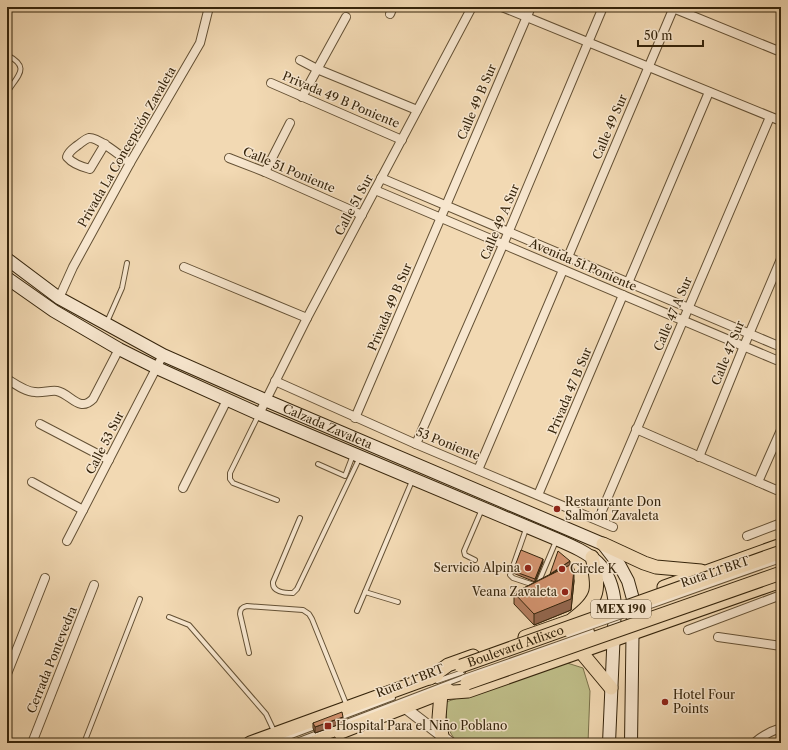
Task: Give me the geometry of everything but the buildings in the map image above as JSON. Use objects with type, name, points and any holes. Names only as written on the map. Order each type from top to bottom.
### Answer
[{"type":"main road","name":"Calzada Zavaleta","points":[[7,259],[59,298],[163,355],[603,544],[620,566],[633,599]]},
{"type":"main road","name":"Calzada Zavaleta","points":[[7,278],[54,311],[119,349],[157,368],[226,400],[556,539],[579,549],[592,557],[602,567],[609,578],[613,590],[615,606],[607,741]]},
{"type":"main road","points":[[603,544],[656,567],[706,571]]},
{"type":"main road","points":[[444,741],[435,684],[448,665],[781,545]]},
{"type":"main road","name":"Boulevard Atlixco","points":[[250,743],[274,739],[347,708],[435,684],[781,552]]},
{"type":"main road","points":[[573,619],[588,606],[596,593],[597,576],[592,557]]},
{"type":"main road","name":"Boulevard Atlixco","points":[[313,743],[401,702],[435,684],[465,673],[781,573]]},
{"type":"main road","points":[[435,684],[468,691],[781,581]]},
{"type":"main road","points":[[658,590],[657,595],[660,607],[669,620]]},
{"type":"main road","points":[[631,743],[633,599]]},
{"type":"main road","points":[[573,619],[584,625],[589,636],[587,644],[581,652]]},
{"type":"main road","points":[[581,652],[611,688]]},
{"type":"street","name":"Privada La Concepción Zavaleta","points":[[59,298],[73,267],[130,163],[200,43],[209,7]]},
{"type":"street","name":"Calle 51 Sur","points":[[259,414],[362,214],[472,7]]},
{"type":"street","points":[[502,7],[781,121]]},
{"type":"street","name":"Calle 49 B Sur","points":[[446,206],[531,7]]},
{"type":"street","name":"Calle 49 A Sur","points":[[416,444],[503,245],[603,7]]},
{"type":"street","points":[[674,7],[781,52]]},
{"type":"street","name":"Calle 49 Sur","points":[[568,257],[674,7]]},
{"type":"street","points":[[302,97],[346,17]]},
{"type":"street","points":[[300,60],[417,110]]},
{"type":"street","name":"Privada 49 B Poniente","points":[[271,83],[402,140]]},
{"type":"street","points":[[628,283],[709,92]]},
{"type":"street","name":"Calle 47 A Sur","points":[[598,520],[770,117]]},
{"type":"street","points":[[265,172],[290,123]]},
{"type":"street","points":[[105,144],[90,169],[85,168],[67,157],[68,153],[88,138],[105,144],[130,163]]},
{"type":"street","name":"Calle 51 Poniente","points":[[229,158],[362,214]]},
{"type":"street","name":"Avenida 51 Poniente","points":[[381,178],[781,347]]},
{"type":"street","name":"Avenida 51 Poniente","points":[[375,190],[781,362]]},
{"type":"street","name":"Privada 49 B Sur","points":[[355,418],[446,206]]},
{"type":"street","name":"Calle 47 Sur","points":[[699,457],[781,259]]},
{"type":"street","points":[[184,267],[308,318]]},
{"type":"street","points":[[478,470],[563,270]]},
{"type":"street","name":"Privada 47 B Sur","points":[[538,496],[623,295]]},
{"type":"street","points":[[7,379],[31,392],[59,392],[78,403],[88,404],[93,399],[119,349]]},
{"type":"street","name":"Calle 53 Sur","points":[[67,541],[163,355]]},
{"type":"street","name":"53 Poniente","points":[[275,381],[355,418],[612,527]]},
{"type":"street","points":[[183,488],[226,400]]},
{"type":"street","points":[[40,424],[109,460]]},
{"type":"street","points":[[636,430],[781,492]]},
{"type":"street","points":[[758,482],[781,430]]},
{"type":"street","points":[[32,482],[83,510]]},
{"type":"street","points":[[747,536],[781,523]]},
{"type":"street","points":[[7,674],[46,578]]},
{"type":"street","name":"Cerrada Pontevedra","points":[[32,743],[94,586]]},
{"type":"street","points":[[688,630],[781,596]]},
{"type":"street","points":[[718,637],[781,646]]},
{"type":"street","points":[[401,702],[444,741]]},
{"type":"street","points":[[754,743],[759,738],[781,728]]},
{"type":"lane","points":[[7,55],[18,60],[21,71],[8,91]]},
{"type":"lane","points":[[106,324],[122,288],[127,263]]},
{"type":"lane","points":[[259,414],[230,473],[230,479],[233,483],[277,500]]},
{"type":"lane","points":[[345,476],[357,455]]},
{"type":"lane","points":[[300,518],[273,582],[272,586],[277,591],[292,593],[297,590],[350,478],[357,455]]},
{"type":"lane","points":[[318,464],[350,478]]},
{"type":"lane","points":[[357,611],[412,479]]},
{"type":"lane","points":[[475,560],[465,555],[464,551],[482,508]]},
{"type":"lane","points":[[526,526],[510,575],[513,578],[535,586],[538,585],[556,539]]},
{"type":"lane","name":"Ruta L1 BRT","points":[[566,635],[781,560]]},
{"type":"lane","points":[[365,592],[398,602]]},
{"type":"lane","points":[[84,743],[140,599]]},
{"type":"lane","points":[[249,653],[240,614],[240,610],[243,607],[303,610],[309,614],[312,619],[347,708]]},
{"type":"lane","points":[[630,619],[638,616]]},
{"type":"lane","points":[[169,617],[189,625],[266,714],[274,739],[324,724]]},
{"type":"lane","points":[[608,627],[623,622]]},
{"type":"lane","name":"Ruta L1 BRT","points":[[291,743],[465,673],[600,630]]},
{"type":"lane","name":"Ruta L1 BRT","points":[[338,718],[401,702]]},
{"type":"shaded area","points":[[564,662],[583,668],[590,691],[588,743],[459,743],[451,734],[447,718],[446,702]]},
{"type":"place","name":"Restaurante Don Salmón Zavaleta","points":[[557,509]]},
{"type":"place","name":"Servicio Alpina","points":[[528,568]]},
{"type":"place","name":"Circle K","points":[[562,569]]},
{"type":"place","name":"Veana Zavaleta","points":[[565,592]]},
{"type":"place","name":"Hotel Four Points","points":[[665,702]]},
{"type":"place","name":"Hospital Para el Niño Poblano","points":[[328,726]]}]
